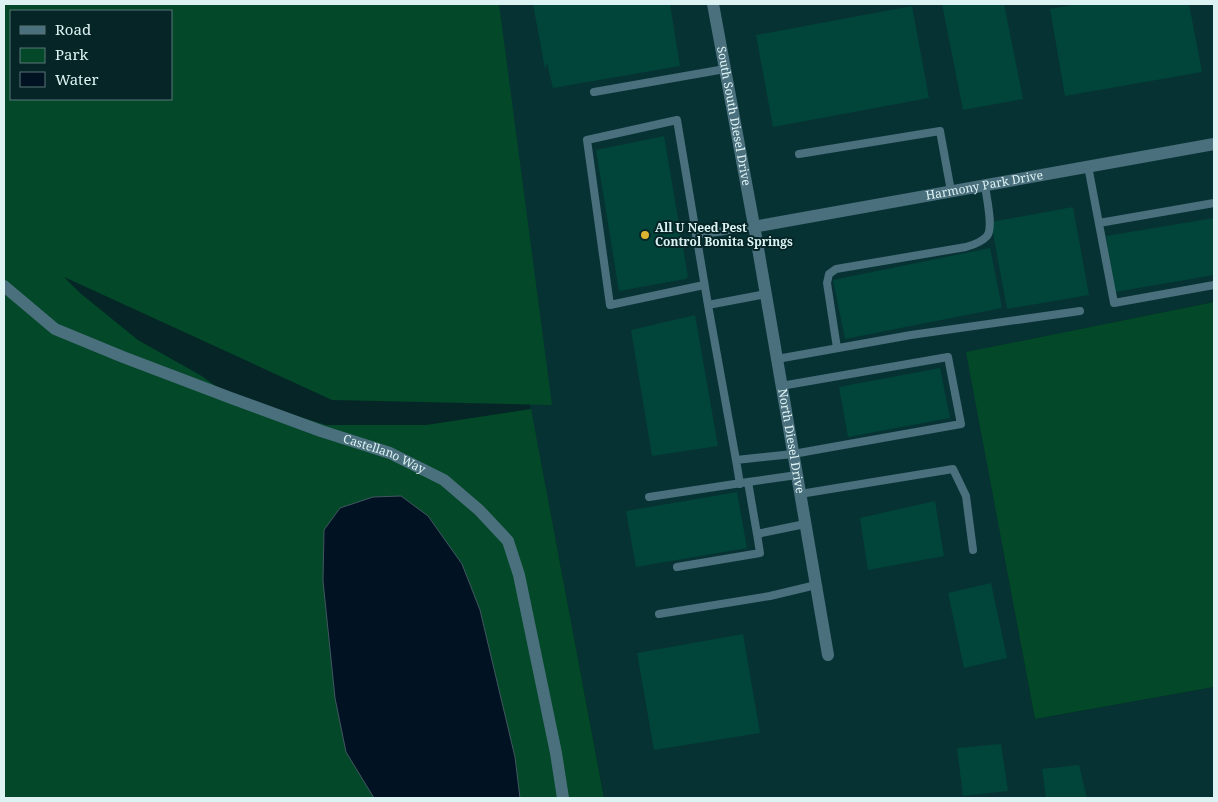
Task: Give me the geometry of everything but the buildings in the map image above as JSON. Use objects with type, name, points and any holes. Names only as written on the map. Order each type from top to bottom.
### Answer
[{"type":"street","name":"South South Diesel Drive","points":[[713,4],[753,227]]},
{"type":"street","name":"Harmony Park Drive","points":[[753,227],[1214,144]]},
{"type":"street","name":"North Diesel Drive","points":[[753,227],[828,655]]},
{"type":"street","name":"Castellano Way","points":[[4,286],[55,329],[231,398],[390,453],[444,480],[479,510],[508,541],[519,575],[556,753],[563,798]]},
{"type":"lane","points":[[594,92],[725,69]]},
{"type":"lane","points":[[677,567],[760,553],[744,483],[736,460],[704,285],[677,120],[587,140],[610,305],[704,285]]},
{"type":"lane","points":[[799,154],[940,131],[951,191]]},
{"type":"lane","points":[[1088,166],[1114,302],[1214,285]]},
{"type":"lane","points":[[837,348],[826,283],[829,274],[836,269],[977,244],[988,236],[991,228],[984,185]]},
{"type":"lane","points":[[1099,223],[1214,203]]},
{"type":"lane","points":[[696,235],[753,227]]},
{"type":"lane","points":[[708,304],[766,294]]},
{"type":"lane","points":[[777,359],[950,329],[1080,311]]},
{"type":"lane","points":[[736,460],[793,454],[961,424],[948,357],[781,386]]},
{"type":"lane","points":[[800,494],[953,469],[966,496],[973,550]]},
{"type":"lane","points":[[649,497],[797,475]]},
{"type":"lane","points":[[757,534],[805,524]]},
{"type":"lane","points":[[659,614],[770,596],[816,586]]},
{"type":"shaded area","points":[[454,4],[1214,4],[1214,302],[967,352],[1035,719],[1214,687],[1214,798],[604,798]]},
{"type":"green space","points":[[4,4],[499,4],[552,405],[332,400],[64,277],[80,293],[138,340],[200,375],[229,395],[326,425],[426,425],[531,409],[604,798],[4,798]]},
{"type":"green space","points":[[1214,302],[1214,687],[1035,719],[966,352]]},
{"type":"water","points":[[401,496],[428,516],[462,564],[480,610],[515,757],[520,798],[374,798],[346,752],[335,698],[323,581],[324,530],[340,508],[373,497]]},
{"type":"place","name":"All U Need Pest Control Bonita Springs","points":[[645,235]]}]
